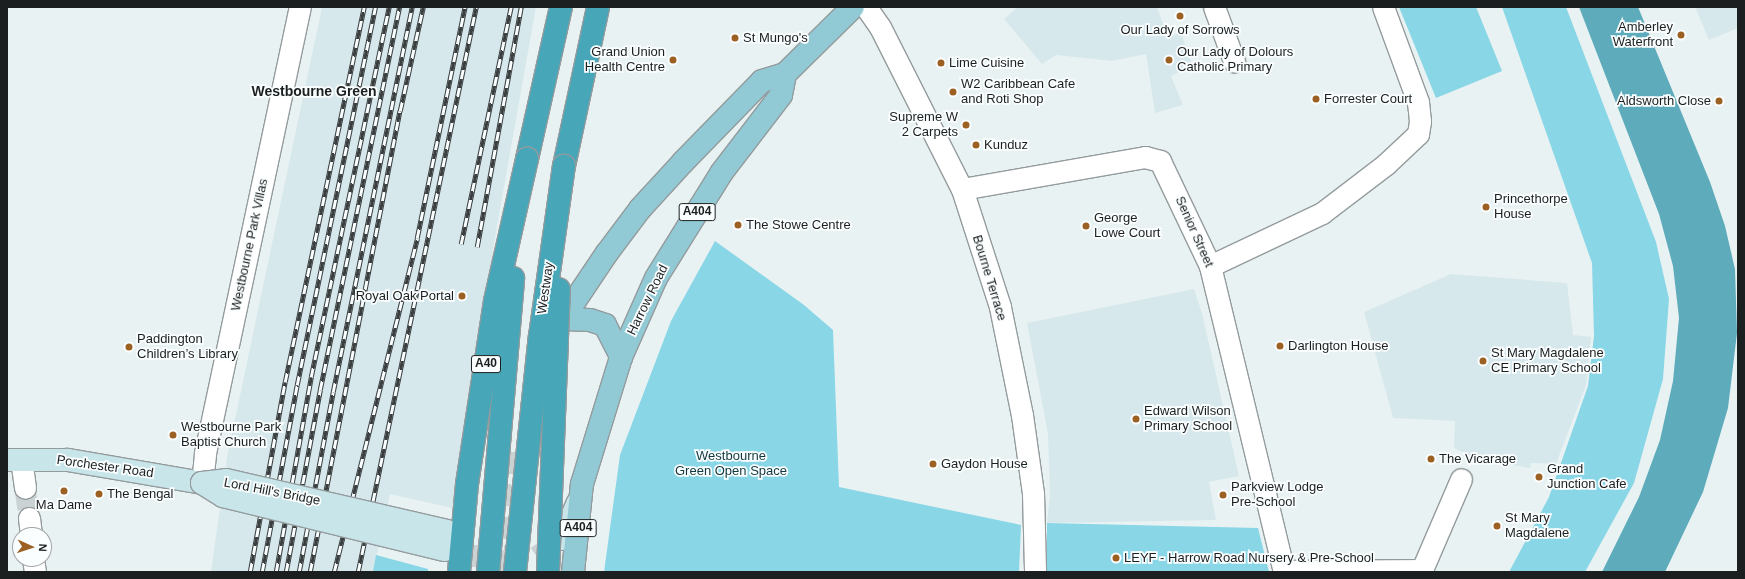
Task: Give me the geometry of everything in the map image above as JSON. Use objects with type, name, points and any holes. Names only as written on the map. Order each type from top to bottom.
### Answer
[{"type":"highway","name":"A40","points":[[460,572],[467,484],[495,301],[561,7]]},
{"type":"highway","name":"Westway","points":[[515,572],[539,344],[564,166],[598,7]]},
{"type":"highway","name":"A40","points":[[488,572],[511,292],[527,159]]},
{"type":"highway","points":[[548,572],[564,166]]},
{"type":"main road","points":[[621,358],[604,325],[568,312],[607,253],[640,209],[762,81],[785,74],[853,7]]},
{"type":"main road","name":"Harrow Road","points":[[562,539],[578,502],[582,484],[621,358],[656,278],[722,172],[781,95],[785,74]]},
{"type":"main road","name":"Porchester Road","points":[[14,459],[108,465],[202,483]]},
{"type":"main road","name":"Lord Hill's Bridge","points":[[202,483],[226,480],[445,540]]},
{"type":"main road","name":"Harrow Road","points":[[573,572],[582,484]]},
{"type":"street","name":"Westbourne Park Villas","points":[[202,483],[205,453],[300,7]]},
{"type":"street","name":"Bourne Terrace","points":[[866,7],[880,27],[962,189],[1000,307],[1022,415],[1033,493],[1035,572]]},
{"type":"street","points":[[1214,7],[1234,61]]},
{"type":"street","points":[[1210,266],[1322,213],[1386,164],[1418,134],[1420,122],[1418,102],[1383,7]]},
{"type":"street","name":"Senior Street","points":[[962,189],[1153,157],[1160,161],[1166,170],[1210,266],[1284,572]]},
{"type":"street","points":[[14,459],[25,488]]},
{"type":"street","points":[[1284,572],[1421,571],[1462,479]]},
{"type":"shaded area","points":[[322,7],[536,7],[493,249],[482,337],[452,508],[390,494],[373,572],[211,572],[227,457]]},
{"type":"shaded area","name":"Our Lady of Dolours Catholic Primary","points":[[1018,7],[1157,7],[1168,37],[1181,33],[1192,65],[1171,76],[1183,105],[1155,113],[1146,54],[1112,61],[1056,55],[1042,64],[1004,19]]},
{"type":"shaded area","points":[[1579,7],[1638,7],[1710,182],[1725,226],[1735,269],[1737,333],[1728,408],[1703,492],[1665,572],[1602,572],[1639,497],[1660,440],[1673,381],[1679,318],[1673,266],[1659,214]]},
{"type":"shaded area","points":[[1695,7],[1738,7],[1738,28],[1709,40]]},
{"type":"shaded area","name":"St Mary Magdalene CE Primary School","points":[[1451,274],[1567,283],[1573,335],[1591,337],[1586,385],[1556,464],[1531,463],[1530,468],[1474,458],[1454,448],[1455,421],[1393,418],[1364,312]]},
{"type":"shaded area","name":"Edward Wilson Primary School","points":[[1194,289],[1202,313],[1239,476],[1209,482],[1216,520],[1047,523],[1050,495],[1048,434],[1027,323]]},
{"type":"green space","points":[[1399,7],[1476,7],[1502,71],[1436,98]]},
{"type":"green space","points":[[1502,7],[1566,7],[1656,242],[1669,299],[1663,379],[1634,483],[1585,572],[1509,572],[1549,497],[1588,386],[1594,336],[1592,263]]},
{"type":"green space","name":"Westbourne Green Open Space","points":[[715,241],[804,305],[833,330],[839,487],[1021,525],[1019,572],[604,572],[620,455],[671,321]]},
{"type":"green space","points":[[1047,523],[1258,528],[1269,572],[1047,572]]},
{"type":"green space","points":[[376,555],[428,569],[428,572],[373,572]]},
{"type":"tunnel","points":[[502,572],[514,475],[522,443]]},
{"type":"tunnel","points":[[25,488],[29,518]]},
{"type":"tunnel","points":[[444,550],[471,556],[537,557],[562,539]]},
{"type":"railway","points":[[250,572],[285,382],[364,7]]},
{"type":"railway","points":[[262,572],[297,385],[375,7]]},
{"type":"railway","points":[[276,572],[311,377],[389,7]]},
{"type":"railway","points":[[286,572],[320,390],[399,7]]},
{"type":"railway","points":[[299,572],[333,392],[412,7]]},
{"type":"railway","points":[[310,572],[400,111],[423,7]]},
{"type":"railway","points":[[334,572],[417,238],[465,7]]},
{"type":"railway","points":[[358,572],[476,7]]},
{"type":"railway","points":[[461,244],[511,7]]},
{"type":"railway","points":[[477,247],[521,7]]},
{"type":"place","name":"Our Lady of Sorrows","points":[[1180,16]]},
{"type":"place","name":"Amberley Waterfront","points":[[1681,35]]},
{"type":"place","name":"St Mungo's","points":[[735,38]]},
{"type":"place","name":"Grand Union Health Centre","points":[[673,60]]},
{"type":"place","name":"Our Lady of Dolours Catholic Primary","points":[[1169,60]]},
{"type":"place","name":"Lime Cuisine","points":[[941,63]]},
{"type":"place","name":"W2 Caribbean Cafe and Roti Shop","points":[[953,92]]},
{"type":"place","name":"Forrester Court","points":[[1316,99]]},
{"type":"place","name":"Aldsworth Close","points":[[1719,101]]},
{"type":"place","name":"Supreme W 2 Carpets","points":[[966,125]]},
{"type":"place","name":"Kunduz","points":[[976,145]]},
{"type":"place","name":"Princethorpe House","points":[[1486,207]]},
{"type":"place","name":"The Stowe Centre","points":[[738,225]]},
{"type":"place","name":"George Lowe Court","points":[[1086,226]]},
{"type":"place","name":"Royal Oak Portal","points":[[462,296]]},
{"type":"place","name":"Darlington House","points":[[1280,346]]},
{"type":"place","name":"Paddington Children’s Library","points":[[129,347]]},
{"type":"place","name":"St Mary Magdalene CE Primary School","points":[[1483,361]]},
{"type":"place","name":"Edward Wilson Primary School","points":[[1136,419]]},
{"type":"place","name":"Westbourne Park Baptist Church","points":[[173,435]]},
{"type":"place","name":"The Vicarage","points":[[1431,459]]},
{"type":"place","name":"Gaydon House","points":[[933,464]]},
{"type":"place","name":"Grand Junction Cafe","points":[[1539,477]]},
{"type":"place","name":"Ma Dame","points":[[64,491]]},
{"type":"place","name":"The Bengal","points":[[99,494]]},
{"type":"place","name":"Parkview Lodge Pre-School","points":[[1223,495]]},
{"type":"place","name":"St Mary Magdalene","points":[[1497,526]]},
{"type":"place","name":"LEYF - Harrow Road Nursery & Pre-School","points":[[1116,558]]},
{"type":"district","name":"Westbourne Green","points":[[314,91]]}]
